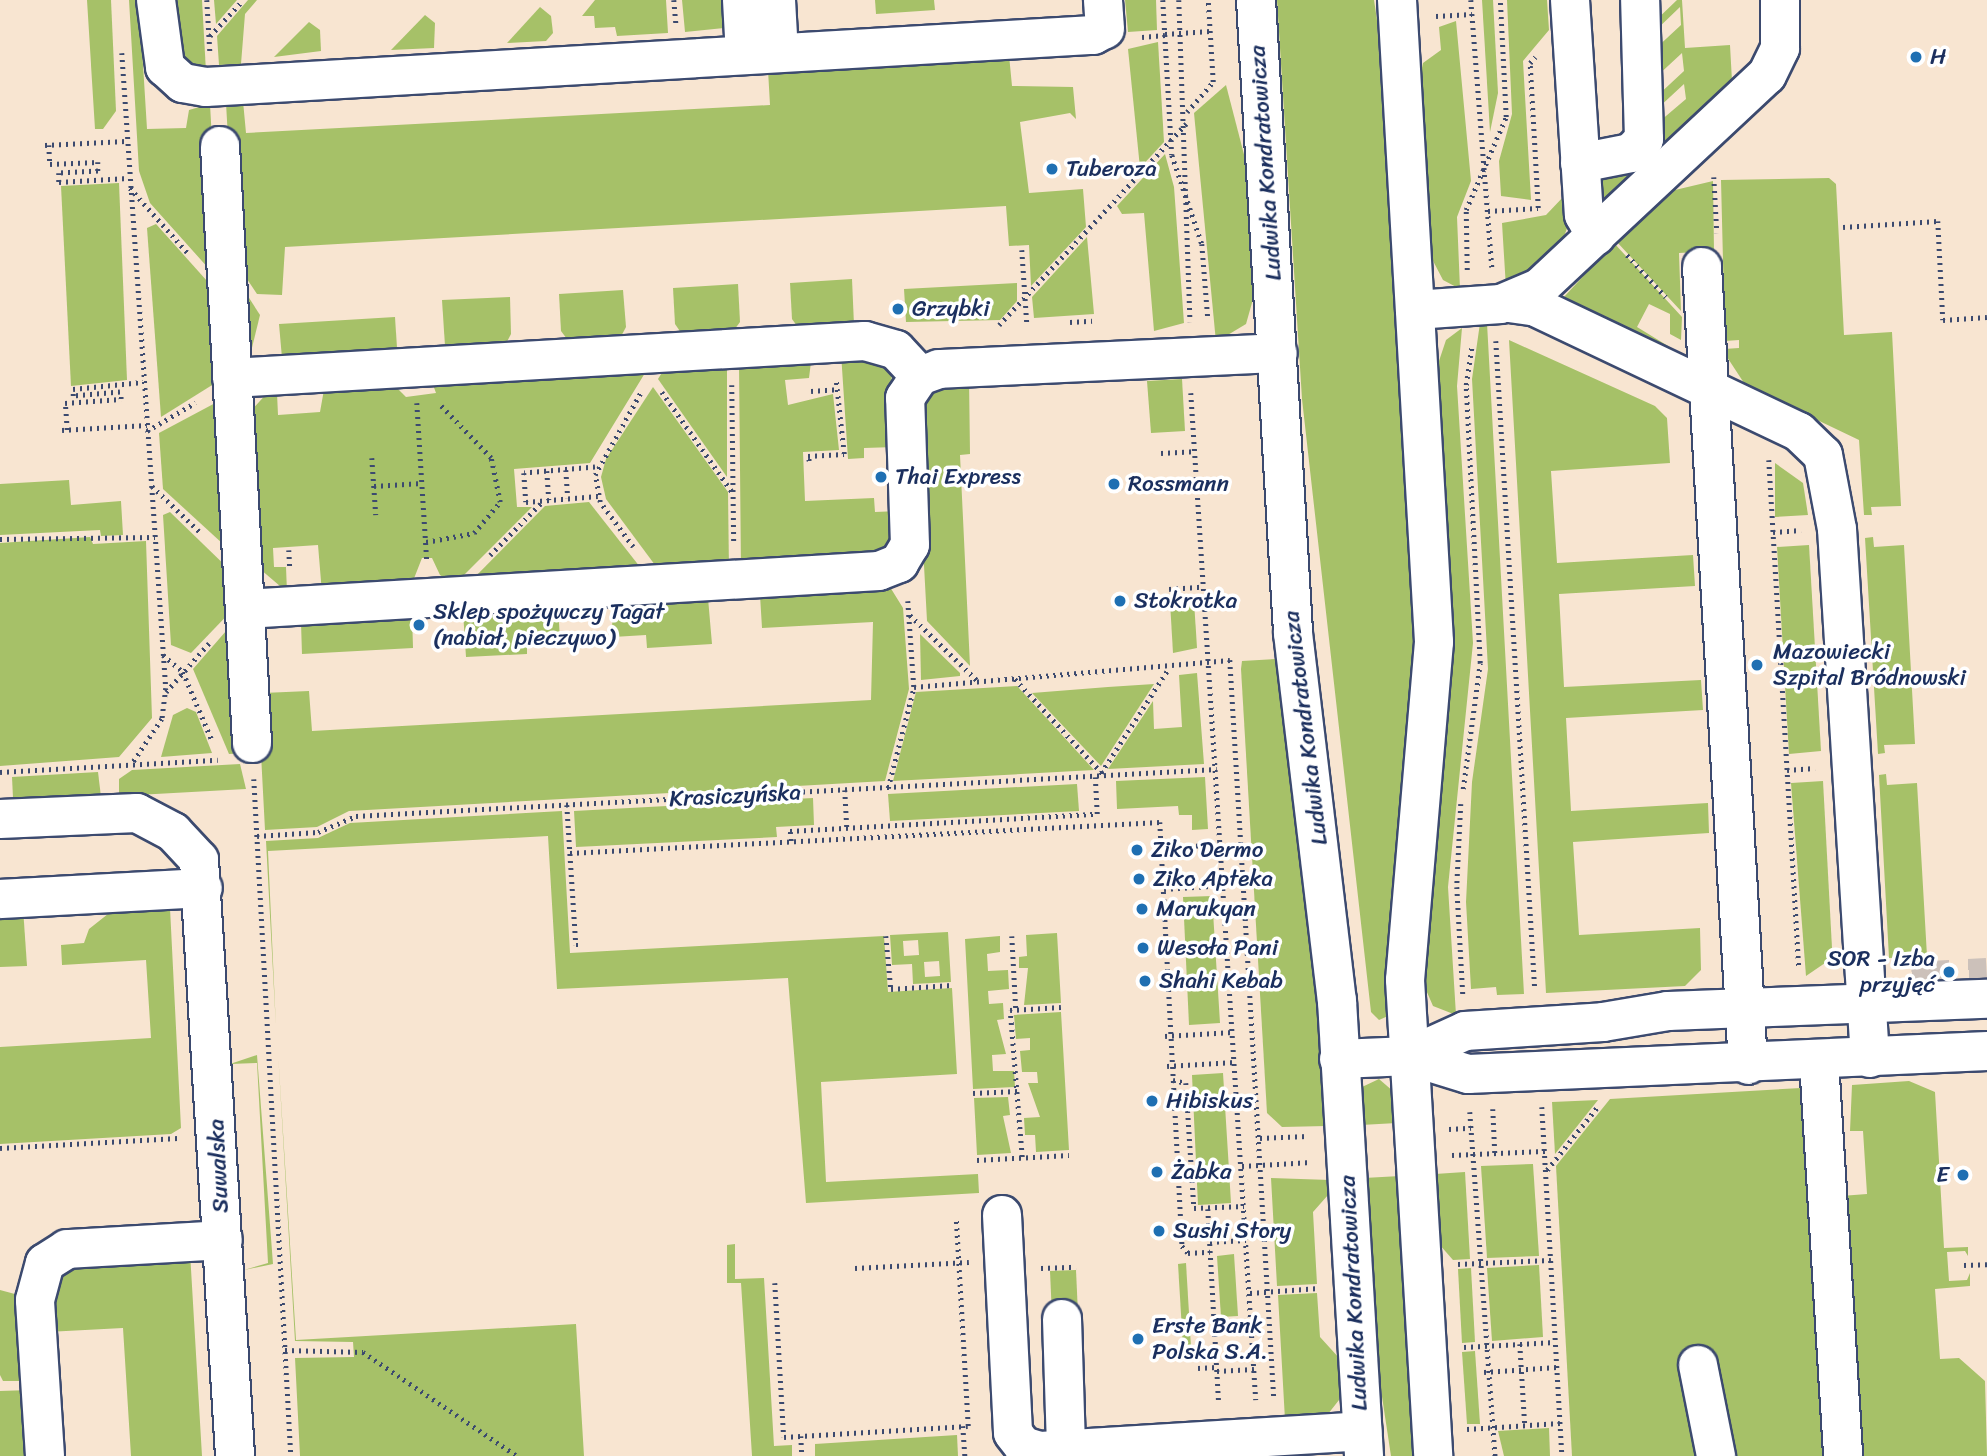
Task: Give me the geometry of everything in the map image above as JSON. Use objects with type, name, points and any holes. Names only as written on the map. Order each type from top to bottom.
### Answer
[{"type":"street","points":[[156,0],[161,59],[176,79],[198,87],[1093,35],[1105,29],[1103,0]]},
{"type":"street","points":[[742,0],[762,54]]},
{"type":"street","points":[[762,54],[776,0]]},
{"type":"street","name":"Ludwika Kondratowicza","points":[[1256,0],[1293,633],[1339,1059],[1363,1443]]},
{"type":"street","points":[[1397,0],[1434,642],[1408,910],[1410,1056],[1433,1456]]},
{"type":"street","points":[[1570,0],[1584,215],[1600,233]]},
{"type":"street","points":[[1580,163],[1631,153],[1644,139],[1640,0]]},
{"type":"street","points":[[1499,304],[1539,288],[1767,75],[1780,48],[1780,0]]},
{"type":"street","points":[[220,146],[244,595],[242,754]]},
{"type":"street","points":[[1702,267],[1746,1034]]},
{"type":"street","points":[[1415,310],[1499,304],[1536,307],[1808,438],[1828,468],[1870,1058]]},
{"type":"street","points":[[233,380],[659,365],[731,349],[832,342],[885,345],[920,376]]},
{"type":"street","points":[[244,595],[449,597],[879,571],[899,563],[911,539],[905,398],[920,376],[939,369],[1278,354]]},
{"type":"street","points":[[0,819],[137,813],[186,843],[203,882],[0,899]]},
{"type":"street","name":"Suwalska","points":[[203,882],[235,1456]]},
{"type":"street","points":[[1339,1059],[1410,1056],[1468,1074],[1604,1085],[1746,1034],[1867,999],[1912,981]]},
{"type":"street","points":[[1867,999],[1987,999]]},
{"type":"street","points":[[1552,1082],[1673,1028],[1746,1034],[1819,1061],[1987,1051]]},
{"type":"street","points":[[1410,1056],[1465,1031],[1746,1034]]},
{"type":"street","points":[[1819,1061],[1843,1456]]},
{"type":"street","points":[[1002,1215],[1013,1433],[1028,1449],[1363,1443]]},
{"type":"street","points":[[45,1456],[36,1300],[45,1263],[67,1249],[223,1240]]},
{"type":"street","points":[[1062,1319],[1066,1449]]},
{"type":"street","points":[[1698,1365],[1716,1456]]},
{"type":"path","points":[[210,36],[243,0]]},
{"type":"path","points":[[1163,0],[1171,141],[1202,244],[1208,329]]},
{"type":"path","points":[[1179,0],[1186,113],[1190,332]]},
{"type":"path","points":[[1186,113],[1213,82],[1208,0]]},
{"type":"path","points":[[1471,0],[1484,171],[1499,304],[1536,1002]]},
{"type":"path","points":[[1467,279],[1464,217],[1506,117],[1500,0]]},
{"type":"path","points":[[1435,16],[1472,14]]},
{"type":"path","points":[[1165,34],[1210,31]]},
{"type":"path","points":[[121,38],[128,178],[165,692],[162,719],[132,764]]},
{"type":"path","points":[[1488,211],[1538,208],[1530,63],[1538,53]]},
{"type":"path","points":[[999,325],[1186,124]]},
{"type":"path","points":[[126,141],[47,145],[50,164],[98,162],[98,171],[59,173],[59,182],[128,178]]},
{"type":"path","points":[[129,188],[228,298]]},
{"type":"path","points":[[1843,227],[1938,221],[1943,320],[1987,317]]},
{"type":"path","points":[[1600,233],[1706,341]]},
{"type":"path","points":[[1022,250],[1027,324]]},
{"type":"path","points":[[809,461],[808,456],[844,454],[832,342]]},
{"type":"path","points":[[731,349],[735,580]]},
{"type":"path","points":[[661,584],[598,496],[596,467],[659,365],[734,493]]},
{"type":"path","points":[[143,382],[73,389],[74,396],[120,392],[121,399],[65,403],[64,430],[147,428],[233,380]]},
{"type":"path","points":[[1190,380],[1201,587],[1225,886],[1257,1415]]},
{"type":"path","points":[[811,391],[837,389]]},
{"type":"path","points":[[416,394],[426,558]]},
{"type":"path","points":[[417,402],[440,404],[486,451],[500,494],[496,513],[474,533],[426,542]]},
{"type":"path","points":[[1768,450],[1799,973]]},
{"type":"path","points":[[1161,453],[1194,452]]},
{"type":"path","points":[[372,458],[376,515]]},
{"type":"path","points":[[596,467],[524,473],[526,502],[598,496]]},
{"type":"path","points":[[566,470],[568,498]]},
{"type":"path","points":[[449,597],[547,500],[547,471]]},
{"type":"path","points":[[374,486],[422,483]]},
{"type":"path","points":[[152,485],[244,595],[165,692]]},
{"type":"path","points":[[1773,532],[1788,531]]},
{"type":"path","points":[[0,539],[155,537]]},
{"type":"path","points":[[888,788],[914,687],[909,615],[899,563]]},
{"type":"path","points":[[1169,589],[1201,587]]},
{"type":"path","points":[[909,615],[979,682]]},
{"type":"path","points":[[163,655],[183,672],[242,754],[257,836],[291,1456]]},
{"type":"path","points":[[914,687],[1230,660],[1275,1408]]},
{"type":"path","points":[[1015,679],[1103,774],[1170,667]]},
{"type":"path","points":[[0,772],[242,754]]},
{"type":"path","points":[[1787,770],[1818,768]]},
{"type":"path","name":"Krasiczyńska","points":[[257,836],[316,833],[353,817],[1217,769]]},
{"type":"path","points":[[791,841],[790,831],[1097,814],[1095,777]]},
{"type":"path","points":[[845,790],[847,828]]},
{"type":"path","points":[[567,805],[576,945],[582,945]]},
{"type":"path","points":[[1037,818],[1038,832]]},
{"type":"path","points":[[570,853],[1038,832],[1160,822],[1168,1036],[1183,1248],[1210,1252]]},
{"type":"path","points":[[1161,848],[1222,844]]},
{"type":"path","points":[[1164,889],[1225,886]]},
{"type":"path","points":[[887,936],[891,989],[952,985]]},
{"type":"path","points":[[1012,936],[1016,1010]]},
{"type":"path","points":[[1022,1157],[1010,1010],[1061,1007]]},
{"type":"path","points":[[1168,1036],[1233,1032]]},
{"type":"path","points":[[1170,1066],[1236,1062]]},
{"type":"path","points":[[1173,1080],[1186,1082],[1193,1206],[1208,1209],[1244,1206]]},
{"type":"path","points":[[1552,1082],[1545,1151],[1562,1456]]},
{"type":"path","points":[[1546,1171],[1604,1085]]},
{"type":"path","points":[[973,1093],[1018,1091]]},
{"type":"path","points":[[1492,1099],[1495,1153]]},
{"type":"path","points":[[1469,1104],[1488,1427],[1495,1456]]},
{"type":"path","points":[[1260,1138],[1313,1136]]},
{"type":"path","points":[[0,1148],[189,1137]]},
{"type":"path","points":[[1446,1156],[1545,1151]]},
{"type":"path","points":[[977,1160],[1069,1155]]},
{"type":"path","points":[[1242,1166],[1315,1162]]},
{"type":"path","points":[[1208,1209],[1220,1418]]},
{"type":"path","points":[[775,1283],[784,1437],[968,1426],[956,1217]]},
{"type":"path","points":[[1210,1242],[1246,1240]]},
{"type":"path","points":[[856,1268],[1005,1260]]},
{"type":"path","points":[[1455,1265],[1552,1260]]},
{"type":"path","points":[[1964,1265],[1987,1264]]},
{"type":"path","points":[[1250,1293],[1319,1288]]},
{"type":"path","points":[[1215,1329],[1251,1326]]},
{"type":"path","points":[[1460,1348],[1555,1342]]},
{"type":"path","points":[[1520,1344],[1525,1425]]},
{"type":"path","points":[[285,1350],[363,1352],[517,1456]]},
{"type":"path","points":[[1484,1371],[1557,1367]]},
{"type":"path","points":[[1198,1368],[1254,1369]]},
{"type":"path","points":[[1469,1429],[1560,1423]]},
{"type":"path","points":[[963,1426],[965,1456]]},
{"type":"path","points":[[801,1436],[802,1456]]},
{"type":"green space","points":[[87,0],[111,0],[116,111],[103,129],[95,129]]},
{"type":"green space","points":[[129,0],[139,0],[147,129],[186,128],[189,110],[210,104],[219,266],[210,270],[150,203],[139,171]]},
{"type":"green space","points":[[173,0],[202,0],[206,72],[182,59]]},
{"type":"green space","points":[[214,0],[237,0],[216,24]]},
{"type":"green space","points":[[248,0],[257,0],[245,14],[241,64],[219,65],[217,36]]},
{"type":"green space","points":[[595,0],[666,0],[668,33],[617,36],[615,27],[595,28],[594,16],[582,16]]},
{"type":"green space","points":[[682,0],[723,0],[724,28],[685,32]]},
{"type":"green space","points":[[875,0],[934,0],[935,10],[876,14]]},
{"type":"green space","points":[[1125,0],[1156,0],[1157,30],[1128,32]]},
{"type":"green space","points":[[1277,0],[1374,0],[1377,20],[1415,655],[1391,896],[1388,1016],[1379,1020],[1371,1012],[1302,399]]},
{"type":"green space","points":[[1482,0],[1493,0],[1498,93],[1490,132]]},
{"type":"green space","points":[[1507,0],[1547,0],[1549,30],[1523,61],[1531,200],[1501,196],[1499,161],[1512,114]]},
{"type":"green space","points":[[1677,0],[1682,0],[1685,48],[1730,45],[1732,81],[1597,207],[1593,178],[1686,99],[1684,84],[1657,109],[1656,97],[1684,71],[1682,53],[1655,78],[1653,51],[1681,25],[1680,7],[1653,33],[1652,24]]},
{"type":"green space","points":[[540,7],[551,16],[553,33],[546,41],[507,43]]},
{"type":"green space","points":[[425,15],[435,23],[434,48],[391,50]]},
{"type":"green space","points":[[1456,21],[1471,181],[1457,217],[1460,289],[1443,280],[1431,257],[1420,77],[1423,63],[1441,50],[1439,27]]},
{"type":"green space","points":[[309,22],[320,30],[321,51],[274,57]]},
{"type":"green space","points":[[1158,42],[1164,142],[1140,168],[1128,49]]},
{"type":"green space","points":[[1009,55],[1012,86],[1073,87],[1076,119],[1070,113],[1020,122],[1029,193],[1083,189],[1086,227],[1031,286],[1029,245],[1009,246],[1006,206],[285,247],[282,295],[257,294],[235,261],[226,103],[243,101],[246,133],[770,105],[768,70]]},
{"type":"green space","points":[[1226,85],[1248,170],[1255,292],[1246,324],[1216,342],[1194,113]]},
{"type":"green space","points":[[1165,154],[1174,187],[1184,323],[1154,331],[1144,213],[1122,214],[1117,206]]},
{"type":"green space","points":[[1829,178],[1836,184],[1844,335],[1892,332],[1901,506],[1871,507],[1872,515],[1864,515],[1859,440],[1746,386],[1724,349],[1739,348],[1739,340],[1725,341],[1721,180]]},
{"type":"green space","points":[[1713,181],[1714,251],[1679,253],[1681,311],[1616,241],[1675,190]]},
{"type":"green space","points":[[119,183],[127,380],[71,386],[61,186]]},
{"type":"green space","points":[[1565,195],[1571,217],[1561,245],[1506,288],[1502,223],[1546,215]]},
{"type":"green space","points":[[156,224],[216,291],[217,382],[161,417],[147,228]]},
{"type":"green space","points":[[1087,237],[1094,314],[1034,318],[1032,297]]},
{"type":"green space","points":[[1614,243],[1682,317],[1681,340],[1670,334],[1670,314],[1649,304],[1637,327],[1673,349],[1563,298]]},
{"type":"green space","points":[[852,279],[854,325],[802,333],[792,319],[790,283]]},
{"type":"green space","points":[[1017,283],[1017,301],[1000,320],[906,322],[904,289]]},
{"type":"green space","points":[[738,284],[740,322],[729,337],[686,340],[675,324],[673,288]]},
{"type":"green space","points":[[244,290],[260,315],[249,360]]},
{"type":"green space","points":[[623,290],[626,327],[617,344],[573,347],[561,331],[559,294]]},
{"type":"green space","points":[[510,297],[511,334],[502,351],[452,355],[445,346],[442,300]]},
{"type":"green space","points":[[395,317],[397,348],[388,359],[282,358],[279,324]]},
{"type":"green space","points":[[1480,323],[1487,323],[1524,994],[1497,995],[1496,987],[1471,989],[1466,902],[1472,782],[1488,669],[1472,379]]},
{"type":"green space","points":[[1462,328],[1457,386],[1473,643],[1448,887],[1456,1015],[1433,1006],[1423,983],[1452,679],[1437,367],[1446,340]]},
{"type":"green space","points":[[1509,340],[1655,406],[1667,418],[1670,463],[1551,471],[1557,563],[1693,555],[1695,586],[1559,594],[1564,687],[1701,680],[1703,710],[1566,718],[1571,811],[1708,803],[1709,833],[1573,842],[1579,935],[1700,928],[1701,970],[1685,986],[1546,993]]},
{"type":"green space","points":[[841,353],[891,367],[895,447],[864,448],[864,458],[848,459]]},
{"type":"green space","points":[[811,362],[809,378],[785,380],[788,405],[833,394],[839,450],[803,452],[805,501],[874,498],[875,512],[899,511],[893,550],[741,570],[739,364]]},
{"type":"green space","points":[[668,363],[727,364],[727,477],[658,379]]},
{"type":"green space","points":[[645,373],[590,463],[514,469],[517,507],[532,507],[455,584],[440,575],[432,558],[422,558],[413,581],[322,593],[318,545],[273,548],[274,567],[286,567],[287,592],[260,569],[250,412],[270,390],[277,393],[278,415],[320,412],[325,384],[394,385],[406,397],[436,393],[432,382]]},
{"type":"green space","points":[[969,378],[970,454],[960,455],[970,666],[927,621],[916,417],[924,395]]},
{"type":"green space","points":[[1182,379],[1185,431],[1151,433],[1147,381]]},
{"type":"green space","points":[[653,387],[728,492],[729,571],[655,565],[606,499],[601,477],[606,459]]},
{"type":"green space","points":[[219,401],[223,544],[163,489],[159,433]]},
{"type":"green space","points":[[1775,463],[1803,483],[1808,515],[1775,517]]},
{"type":"green space","points":[[69,480],[71,505],[121,501],[123,535],[101,536],[100,530],[0,535],[0,484]]},
{"type":"green space","points":[[589,502],[640,567],[467,585],[545,506]]},
{"type":"green space","points":[[170,512],[235,575],[237,605],[191,653],[171,645],[163,515]]},
{"type":"green space","points":[[90,537],[93,544],[146,541],[152,718],[119,757],[0,766],[0,543]]},
{"type":"green space","points":[[1873,537],[1874,547],[1904,545],[1915,744],[1884,745],[1885,753],[1878,754],[1865,538]]},
{"type":"green space","points":[[1809,545],[1821,751],[1789,754],[1777,547]]},
{"type":"green space","points":[[890,587],[903,608],[909,689],[885,781],[349,811],[317,827],[265,830],[258,697],[263,693],[309,691],[312,731],[871,700],[873,622],[762,628],[760,595]]},
{"type":"green space","points":[[708,598],[712,644],[647,648],[646,635],[613,637],[611,603]]},
{"type":"green space","points":[[1194,601],[1197,648],[1173,653],[1170,602]]},
{"type":"green space","points":[[558,606],[560,640],[527,642],[527,654],[466,657],[463,612]]},
{"type":"green space","points":[[412,615],[413,648],[302,654],[301,623]]},
{"type":"green space","points":[[233,623],[245,753],[229,754],[193,669]]},
{"type":"green space","points":[[920,634],[960,673],[960,676],[921,680]]},
{"type":"green space","points":[[1276,659],[1316,950],[1326,1126],[1282,1127],[1267,1113],[1241,669],[1242,661]]},
{"type":"green space","points":[[1197,673],[1204,764],[1108,769],[1153,701],[1154,729],[1182,727],[1179,675]]},
{"type":"green space","points":[[1154,684],[1101,766],[1032,693],[1108,687]]},
{"type":"green space","points":[[1017,686],[1094,770],[893,781],[916,692]]},
{"type":"green space","points":[[187,708],[196,712],[212,753],[161,757],[173,715]]},
{"type":"green space","points":[[240,764],[246,789],[119,796],[119,779],[132,770]]},
{"type":"green space","points":[[98,772],[101,797],[13,798],[12,777]]},
{"type":"green space","points":[[1886,774],[1887,785],[1917,783],[1927,956],[1889,958],[1879,775]]},
{"type":"green space","points":[[1205,777],[1208,829],[1192,830],[1192,815],[1179,815],[1178,806],[1117,809],[1116,781]]},
{"type":"green space","points":[[1823,781],[1832,948],[1825,963],[1806,976],[1791,783]]},
{"type":"green space","points":[[1077,784],[1079,811],[890,821],[888,794]]},
{"type":"green space","points":[[813,798],[814,825],[776,827],[777,837],[576,847],[574,811]]},
{"type":"green space","points":[[562,811],[570,953],[884,936],[888,992],[952,988],[957,1074],[821,1082],[826,1182],[978,1174],[979,1193],[806,1203],[788,978],[557,989],[548,836],[268,851],[276,1028],[266,841],[318,838],[350,823]]},
{"type":"green space","points":[[1212,896],[1220,1023],[1189,1025],[1183,897]]},
{"type":"green space","points":[[23,908],[27,966],[0,967],[0,909]]},
{"type":"green space","points":[[170,908],[181,1128],[171,1134],[0,1144],[0,1047],[151,1038],[146,960],[62,965],[61,945],[84,943],[89,929],[113,910]]},
{"type":"green space","points":[[948,932],[951,982],[913,984],[912,964],[892,965],[890,935]],"holes":[[[918,940],[919,955],[904,956],[903,941]],[[939,961],[940,976],[925,977],[924,962]]]},
{"type":"green space","points":[[1057,933],[1061,1003],[1024,1005],[1028,968],[1019,968],[1019,957],[1027,956],[1026,935]]},
{"type":"green space","points":[[1000,936],[1000,952],[987,954],[988,971],[1008,970],[1009,989],[988,991],[989,1004],[1003,1003],[1004,1019],[997,1020],[1006,1054],[992,1055],[993,1071],[1014,1071],[1015,1087],[973,1089],[965,939]]},
{"type":"green space","points":[[1061,1012],[1069,1150],[1036,1152],[1035,1135],[1025,1135],[1024,1118],[1040,1117],[1028,1083],[1038,1083],[1037,1072],[1022,1072],[1020,1051],[1030,1050],[1030,1038],[1016,1039],[1014,1015]]},
{"type":"green space","points":[[278,1052],[296,1340],[576,1324],[584,1456],[300,1456],[295,1358],[354,1357],[353,1342],[295,1341]]},
{"type":"green space","points":[[257,1055],[273,1264],[244,1270],[268,1263],[257,1063],[230,1064]]},
{"type":"green space","points":[[1223,1073],[1231,1203],[1198,1205],[1192,1075]]},
{"type":"green space","points":[[1379,1079],[1394,1092],[1397,1123],[1361,1125],[1362,1087]]},
{"type":"green space","points":[[1909,1081],[1935,1092],[1944,1248],[1968,1247],[1968,1256],[1965,1251],[1947,1252],[1949,1281],[1967,1280],[1970,1273],[1970,1286],[1935,1289],[1940,1359],[1959,1358],[1985,1381],[1987,1456],[1857,1456],[1841,1196],[1867,1194],[1863,1131],[1850,1131],[1852,1085]]},
{"type":"green space","points":[[1801,1088],[1827,1456],[1572,1456],[1556,1166],[1610,1099]]},
{"type":"green space","points":[[1008,1097],[1010,1115],[1003,1116],[1011,1153],[977,1155],[974,1098]]},
{"type":"green space","points":[[1598,1100],[1555,1154],[1552,1102]]},
{"type":"green space","points":[[1533,1164],[1539,1256],[1487,1258],[1481,1166]]},
{"type":"green space","points":[[1465,1172],[1470,1259],[1453,1260],[1439,1244],[1435,1174]]},
{"type":"green space","points":[[1400,1176],[1416,1456],[1391,1456],[1374,1344],[1364,1178]]},
{"type":"green space","points":[[1271,1178],[1330,1180],[1328,1195],[1313,1212],[1317,1284],[1277,1286]]},
{"type":"green space","points":[[735,1244],[735,1279],[764,1278],[774,1446],[792,1445],[792,1456],[752,1456],[741,1283],[727,1283],[727,1245]]},
{"type":"green space","points":[[190,1252],[202,1456],[131,1456],[123,1328],[47,1332],[61,1269]]},
{"type":"green space","points":[[1234,1254],[1238,1316],[1221,1317],[1217,1256]]},
{"type":"green space","points":[[1186,1263],[1191,1347],[1183,1347],[1178,1264]]},
{"type":"green space","points":[[1539,1265],[1543,1337],[1492,1341],[1487,1268]]},
{"type":"green space","points":[[1471,1268],[1475,1342],[1462,1343],[1458,1269]]},
{"type":"green space","points":[[1076,1270],[1078,1314],[1052,1316],[1050,1271]]},
{"type":"green space","points":[[0,1290],[26,1297],[30,1381],[3,1381],[0,1375]]},
{"type":"green space","points":[[1317,1293],[1320,1337],[1340,1359],[1339,1400],[1328,1414],[1285,1420],[1278,1295]]},
{"type":"green space","points":[[1475,1351],[1480,1424],[1467,1424],[1462,1352]]},
{"type":"green space","points":[[31,1390],[34,1456],[0,1456],[0,1391]]},
{"type":"green space","points":[[1549,1428],[1550,1456],[1504,1456],[1498,1431]]},
{"type":"green space","points":[[957,1435],[958,1456],[815,1456],[815,1444]]},
{"type":"tunnel","points":[[1912,981],[1987,977]]},
{"type":"place","name":"H","points":[[1916,57]]},
{"type":"place","name":"Tuberoza","points":[[1052,169]]},
{"type":"place","name":"Grzybki","points":[[898,309]]},
{"type":"place","name":"Thai Express","points":[[881,477]]},
{"type":"place","name":"Rossmann","points":[[1114,484]]},
{"type":"place","name":"Stokrotka","points":[[1120,601]]},
{"type":"place","name":"Sklep spożywczy Tagat (nabiał, pieczywo)","points":[[419,625]]},
{"type":"place","name":"Mazowiecki Szpital Bródnowski","points":[[1757,665]]},
{"type":"place","name":"Ziko Dermo","points":[[1137,850]]},
{"type":"place","name":"Ziko Apteka","points":[[1139,879]]},
{"type":"place","name":"Marukyan","points":[[1142,909]]},
{"type":"place","name":"Wesoła Pani","points":[[1143,948]]},
{"type":"place","name":"SOR - Izba przyjęć","points":[[1949,972]]},
{"type":"place","name":"Shahi Kebab","points":[[1145,981]]},
{"type":"place","name":"Hibiskus","points":[[1152,1101]]},
{"type":"place","name":"Żabka","points":[[1157,1172]]},
{"type":"place","name":"E","points":[[1963,1175]]},
{"type":"place","name":"Sushi Story","points":[[1159,1231]]},
{"type":"place","name":"Erste Bank Polska S.A.","points":[[1138,1339]]}]
